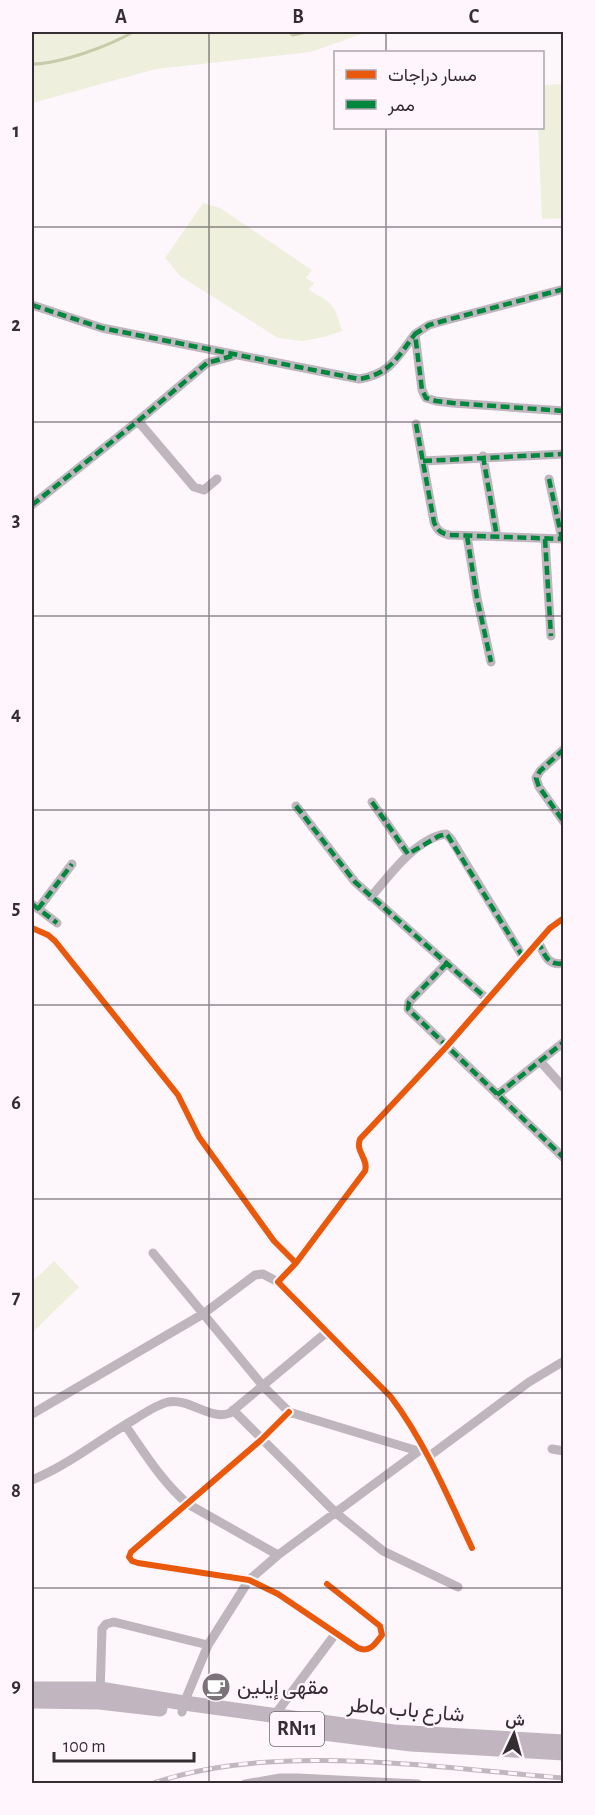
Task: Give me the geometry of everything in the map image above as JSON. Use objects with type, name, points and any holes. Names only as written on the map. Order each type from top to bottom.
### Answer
[{"type":"main road","name":"شارع باب ماطر","points":[[32,1689],[183,1708],[379,1741],[564,1753]]},
{"type":"main road","name":"شارع باب ماطر","points":[[32,1701],[100,1696]]},
{"type":"main road","name":"شارع باب ماطر","points":[[183,1708],[274,1716],[394,1732],[564,1742]]},
{"type":"street","points":[[32,304],[102,328],[359,379],[374,376],[389,367],[415,333],[436,323],[564,289]]},
{"type":"street","points":[[415,333],[422,390],[426,398],[453,403],[564,411]]},
{"type":"street","points":[[32,505],[207,363],[237,355]]},
{"type":"street","points":[[138,421],[194,487],[204,490],[217,479]]},
{"type":"street","points":[[416,424],[436,528],[441,532],[449,535],[563,539],[549,479]]},
{"type":"street","points":[[423,461],[483,456],[564,454]]},
{"type":"street","points":[[483,456],[497,537]]},
{"type":"street","points":[[467,536],[490,662]]},
{"type":"street","points":[[544,540],[551,636]]},
{"type":"street","points":[[564,749],[540,771],[536,778],[539,787],[564,822]]},
{"type":"street","points":[[372,802],[408,854]]},
{"type":"street","points":[[296,806],[355,882],[487,999]]},
{"type":"street","points":[[371,897],[408,854],[446,834],[523,957]]},
{"type":"street","points":[[57,922],[35,907],[72,864]]},
{"type":"street","points":[[278,1282],[296,1263],[365,1172],[367,1166],[358,1148],[360,1138],[447,1046],[523,957],[550,928],[564,918]]},
{"type":"street","points":[[32,928],[55,941],[152,1062],[178,1095],[199,1137],[274,1241],[296,1263]]},
{"type":"street","points":[[538,941],[551,963],[564,963]]},
{"type":"street","points":[[447,963],[407,1007],[564,1158]]},
{"type":"street","points":[[497,1095],[564,1042]]},
{"type":"street","points":[[540,1061],[564,1088]]},
{"type":"street","points":[[153,1253],[263,1386],[289,1412],[421,1449]]},
{"type":"street","points":[[32,1414],[203,1314],[255,1275],[263,1274],[278,1282],[391,1397],[428,1457],[472,1548]]},
{"type":"street","points":[[32,1480],[58,1468],[125,1425],[167,1402],[184,1402],[224,1415],[263,1386],[327,1332]]},
{"type":"street","points":[[428,1457],[529,1382],[564,1361]]},
{"type":"street","points":[[233,1410],[336,1513],[391,1557],[458,1587]]},
{"type":"street","points":[[289,1412],[261,1440],[131,1552],[130,1559],[138,1563],[249,1580],[278,1594],[358,1648],[365,1650],[374,1645],[382,1632],[378,1624],[327,1584]]},
{"type":"street","points":[[125,1425],[167,1483],[188,1504],[278,1555]]},
{"type":"street","points":[[183,1708],[208,1645],[249,1580],[278,1555],[421,1449]]},
{"type":"street","points":[[552,1449],[564,1451]]},
{"type":"street","points":[[100,1696],[102,1629],[106,1624],[114,1622],[208,1645]]},
{"type":"street","points":[[274,1716],[336,1633]]},
{"type":"street","points":[[245,1784],[280,1778],[418,1784]]},
{"type":"green space","points":[[32,32],[367,32],[311,52],[156,69],[32,103]]},
{"type":"green space","points":[[563,84],[563,218],[542,219],[538,129],[544,129],[544,85]]},
{"type":"green space","points":[[203,203],[220,208],[312,270],[306,278],[314,283],[309,290],[332,305],[342,331],[303,341],[278,338],[180,276],[165,258]]},
{"type":"green space","points":[[54,1261],[79,1287],[32,1333],[32,1282]]},
{"type":"waterway","points":[[32,64],[56,61],[84,53],[133,32]]},
{"type":"waterway","points":[[289,32],[293,35],[307,32]]},
{"type":"railway","points":[[151,1784],[198,1771],[248,1764],[301,1761],[410,1764],[564,1778]]},
{"type":"marked path","points":[[564,289],[429,325],[415,334],[422,390],[426,398],[453,403],[564,411]]},
{"type":"marked path","points":[[32,305],[102,328],[359,379],[370,377],[386,369],[415,334]]},
{"type":"marked path","points":[[32,505],[207,363],[232,356]]},
{"type":"marked path","points":[[416,424],[434,522],[439,531],[449,535],[564,539]]},
{"type":"marked path","points":[[423,461],[564,454]]},
{"type":"marked path","points":[[483,456],[497,537]]},
{"type":"marked path","points":[[549,479],[562,539]]},
{"type":"marked path","points":[[467,536],[491,662]]},
{"type":"marked path","points":[[545,539],[551,636]]},
{"type":"marked path","points":[[564,749],[540,771],[536,778],[539,787],[564,822]]},
{"type":"marked path","points":[[372,802],[408,854],[439,836],[446,834],[448,836],[523,957]]},
{"type":"marked path","points":[[296,806],[355,882],[487,999]]},
{"type":"marked path","points":[[38,909],[72,864]]},
{"type":"marked path","points":[[32,904],[57,923]]},
{"type":"marked path","points":[[538,941],[550,961],[558,964],[564,963]]},
{"type":"marked path","points":[[447,963],[409,1002],[408,1009],[564,1158]]},
{"type":"marked path","points":[[497,1095],[564,1042]]},
{"type":"cycle path","points":[[472,1548],[415,1432],[391,1397],[278,1282],[296,1263],[365,1171],[365,1163],[359,1148],[360,1139],[447,1046],[550,928],[564,918]]},
{"type":"cycle path","points":[[32,928],[55,941],[178,1095],[199,1137],[274,1241],[296,1263]]},
{"type":"cycle path","points":[[289,1412],[261,1440],[131,1552],[129,1557],[138,1563],[249,1580],[278,1594],[358,1648],[372,1647],[382,1635],[380,1626],[327,1584]]},
{"type":"place","name":"مقهى إيلين","points":[[216,1687]]}]
